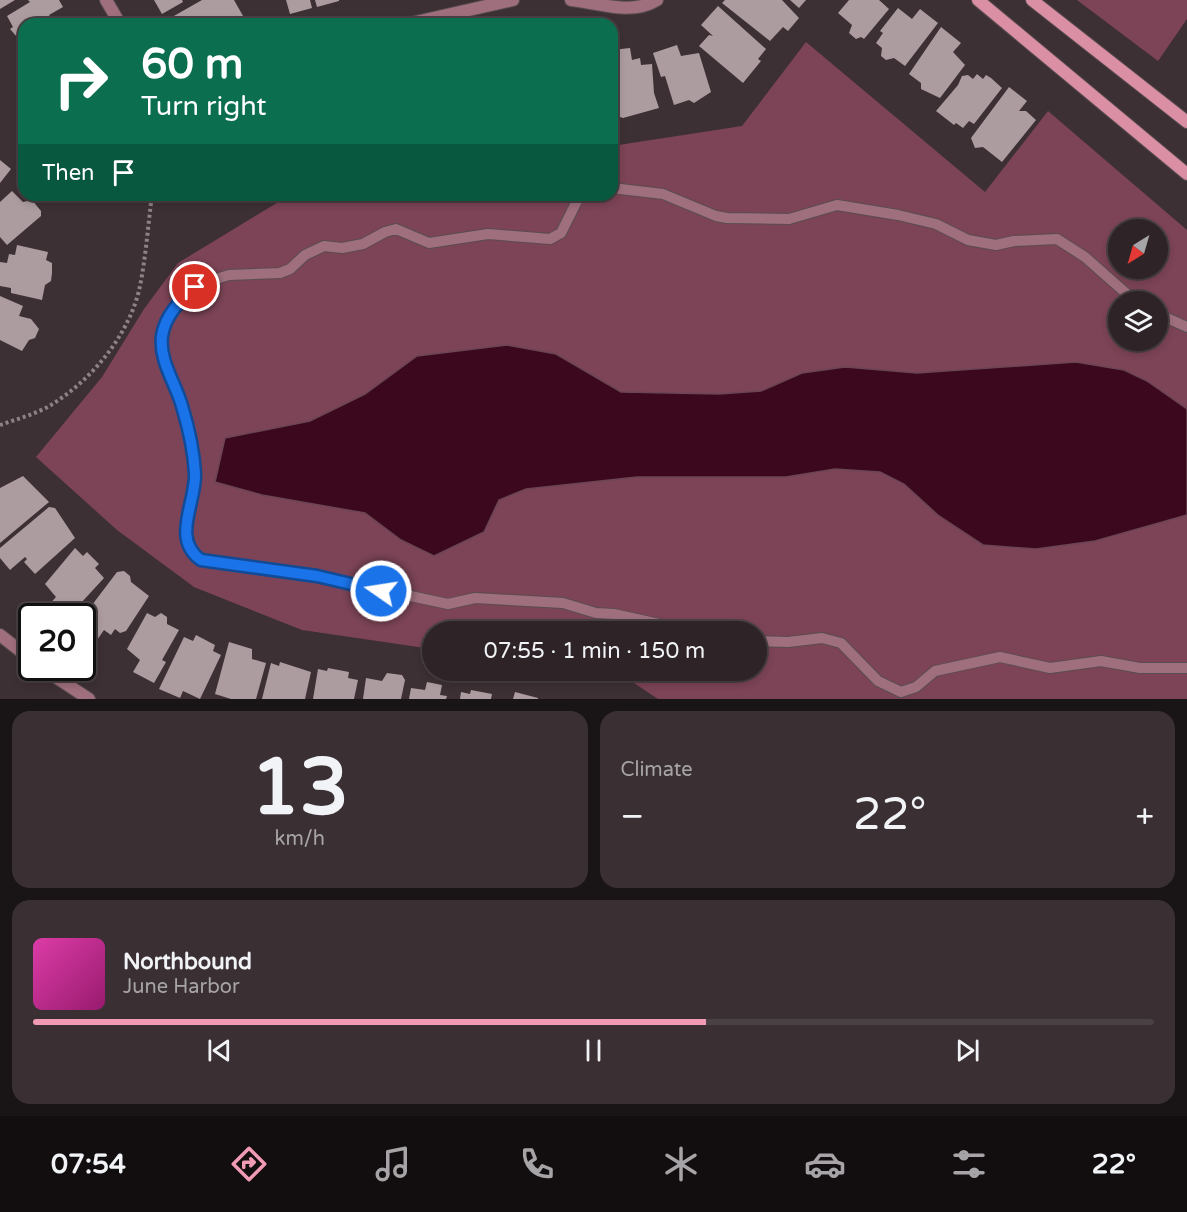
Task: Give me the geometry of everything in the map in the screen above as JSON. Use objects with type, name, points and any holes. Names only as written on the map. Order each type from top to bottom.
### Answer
[{"type":"street","points":[[106,0],[116,18]]},
{"type":"street","points":[[434,18],[513,0]]},
{"type":"street","points":[[571,0],[630,8],[647,6],[657,0]]},
{"type":"street","points":[[978,0],[1187,174]]},
{"type":"street","points":[[1032,0],[1187,122]]},
{"type":"street","points":[[0,635],[18,649]]},
{"type":"street","points":[[61,681],[88,699]]},
{"type":"lane","points":[[618,189],[663,194],[716,216],[727,218],[789,219],[837,205],[936,224],[968,240],[996,245],[1014,241],[1057,239],[1085,257],[1124,291]]},
{"type":"lane","points":[[577,201],[561,233],[550,239],[488,234],[429,243],[396,229],[385,232],[363,244],[342,248],[324,246],[304,255],[290,269],[280,273],[229,275],[195,287],[166,321],[161,348],[182,405],[195,474],[185,533],[192,553],[201,560],[317,576],[422,601],[448,604],[475,598],[554,602],[596,613],[614,614],[646,621]]},
{"type":"lane","points":[[1168,318],[1187,327]]},
{"type":"lane","points":[[767,641],[788,642],[822,638],[841,643],[878,681],[901,692],[916,687],[935,671],[999,657],[1050,668],[1101,661],[1140,668],[1187,668]]},
{"type":"path","points":[[0,425],[49,406],[79,386],[103,358],[126,323],[140,287],[151,201]]},
{"type":"shaded area","points":[[1077,0],[1187,0],[1187,19],[1158,61]]},
{"type":"shaded area","points":[[806,42],[985,192],[1048,111],[1187,230],[1187,699],[658,699],[631,681],[767,681],[767,621],[422,621],[422,648],[302,630],[194,587],[117,530],[36,457],[102,377],[144,309],[178,263],[280,201],[618,201],[618,145],[742,126]]},
{"type":"shaded area","points":[[507,345],[556,354],[621,392],[719,394],[761,391],[802,373],[845,367],[917,373],[1076,362],[1124,370],[1147,381],[1187,409],[1187,515],[1095,541],[1036,549],[983,545],[939,516],[904,484],[880,472],[835,469],[786,477],[637,477],[526,489],[499,500],[484,532],[434,556],[401,540],[365,513],[262,495],[215,482],[225,438],[310,421],[365,394],[417,356]]},
{"type":"building","points":[[0,0],[15,0],[0,9]]},
{"type":"building","points":[[28,0],[59,0],[63,7],[49,15],[51,18],[18,18],[18,38],[10,29],[13,27],[7,16],[30,2]]},
{"type":"building","points":[[154,0],[182,0],[183,2],[162,14]]},
{"type":"building","points":[[202,0],[234,0],[244,18],[170,18]]},
{"type":"building","points":[[286,0],[310,0],[312,8],[290,14]]},
{"type":"building","points":[[315,0],[339,0],[339,1],[317,7]]},
{"type":"building","points":[[725,0],[782,0],[799,18],[788,31],[783,27],[770,41],[722,3]]},
{"type":"building","points":[[790,0],[806,0],[799,8]]},
{"type":"building","points":[[849,0],[879,0],[889,9],[864,39],[861,37],[856,39],[849,33],[852,25],[838,13]]},
{"type":"building","points":[[718,6],[766,49],[758,59],[761,61],[743,83],[699,46],[709,35],[713,36],[701,25]]},
{"type":"building","points":[[898,8],[912,19],[920,9],[938,23],[905,66],[894,58],[886,60],[881,56],[882,48],[876,43],[883,33],[880,31]]},
{"type":"building","points":[[941,27],[961,43],[953,52],[965,65],[940,98],[921,89],[921,83],[909,74]]},
{"type":"building","points":[[677,45],[681,56],[699,53],[711,92],[694,103],[689,100],[674,105],[665,76],[661,77],[653,53]]},
{"type":"building","points":[[630,48],[632,60],[640,58],[641,65],[652,64],[654,93],[659,108],[623,118],[618,116],[618,49]]},
{"type":"building","points":[[977,74],[983,79],[986,75],[1002,88],[974,124],[969,121],[963,128],[956,123],[954,125],[936,111],[958,85],[962,76],[968,75],[973,79]]},
{"type":"building","points":[[1009,87],[1027,101],[1019,111],[1026,111],[1036,120],[1002,162],[983,147],[975,148],[971,138]]},
{"type":"building","points":[[0,160],[11,169],[0,183]]},
{"type":"building","points":[[12,191],[18,197],[18,201],[33,201],[41,211],[41,216],[7,245],[0,237],[0,202]]},
{"type":"building","points":[[17,245],[48,252],[46,260],[52,263],[51,281],[45,285],[42,300],[11,293],[11,288],[0,286],[0,262],[7,263],[9,254],[15,255]]},
{"type":"building","points":[[0,296],[23,306],[19,316],[31,319],[39,329],[35,338],[29,340],[22,351],[0,340]]},
{"type":"building","points":[[23,476],[49,502],[0,543],[0,488]]},
{"type":"building","points":[[49,507],[55,508],[75,538],[35,574],[24,562],[27,559],[25,557],[10,570],[0,558],[0,548]]},
{"type":"building","points":[[75,548],[83,556],[87,552],[99,564],[95,568],[104,578],[81,603],[51,603],[56,597],[45,584]]},
{"type":"building","points":[[124,571],[130,576],[131,582],[149,596],[126,631],[120,633],[115,629],[111,635],[104,630],[97,640],[96,603],[94,603],[117,572]]},
{"type":"building","points":[[147,613],[155,617],[161,613],[167,617],[167,624],[179,630],[162,660],[166,662],[154,683],[133,672],[140,660],[127,649]]},
{"type":"building","points":[[196,635],[215,645],[213,651],[221,655],[200,699],[183,691],[180,698],[159,689],[184,637],[193,641]]},
{"type":"building","points":[[229,642],[252,649],[252,659],[266,663],[256,699],[231,699],[215,694]]},
{"type":"building","points":[[280,662],[311,672],[305,699],[262,699],[271,663],[279,666]]},
{"type":"building","points":[[328,668],[349,672],[348,678],[358,680],[354,699],[313,699],[318,669],[327,671]]},
{"type":"building","points":[[387,673],[402,675],[405,680],[401,699],[363,699],[366,678],[382,681]]},
{"type":"building","points":[[427,682],[442,685],[440,695],[447,696],[446,699],[409,699],[411,688],[425,690]]},
{"type":"building","points":[[471,690],[492,694],[491,699],[460,699],[461,692],[470,694]]},
{"type":"building","points":[[515,692],[538,698],[538,699],[513,699]]},
{"type":"route","points":[[195,287],[183,298],[166,321],[161,348],[182,405],[195,474],[193,499],[185,533],[192,553],[201,560],[317,576],[381,591]]}]
